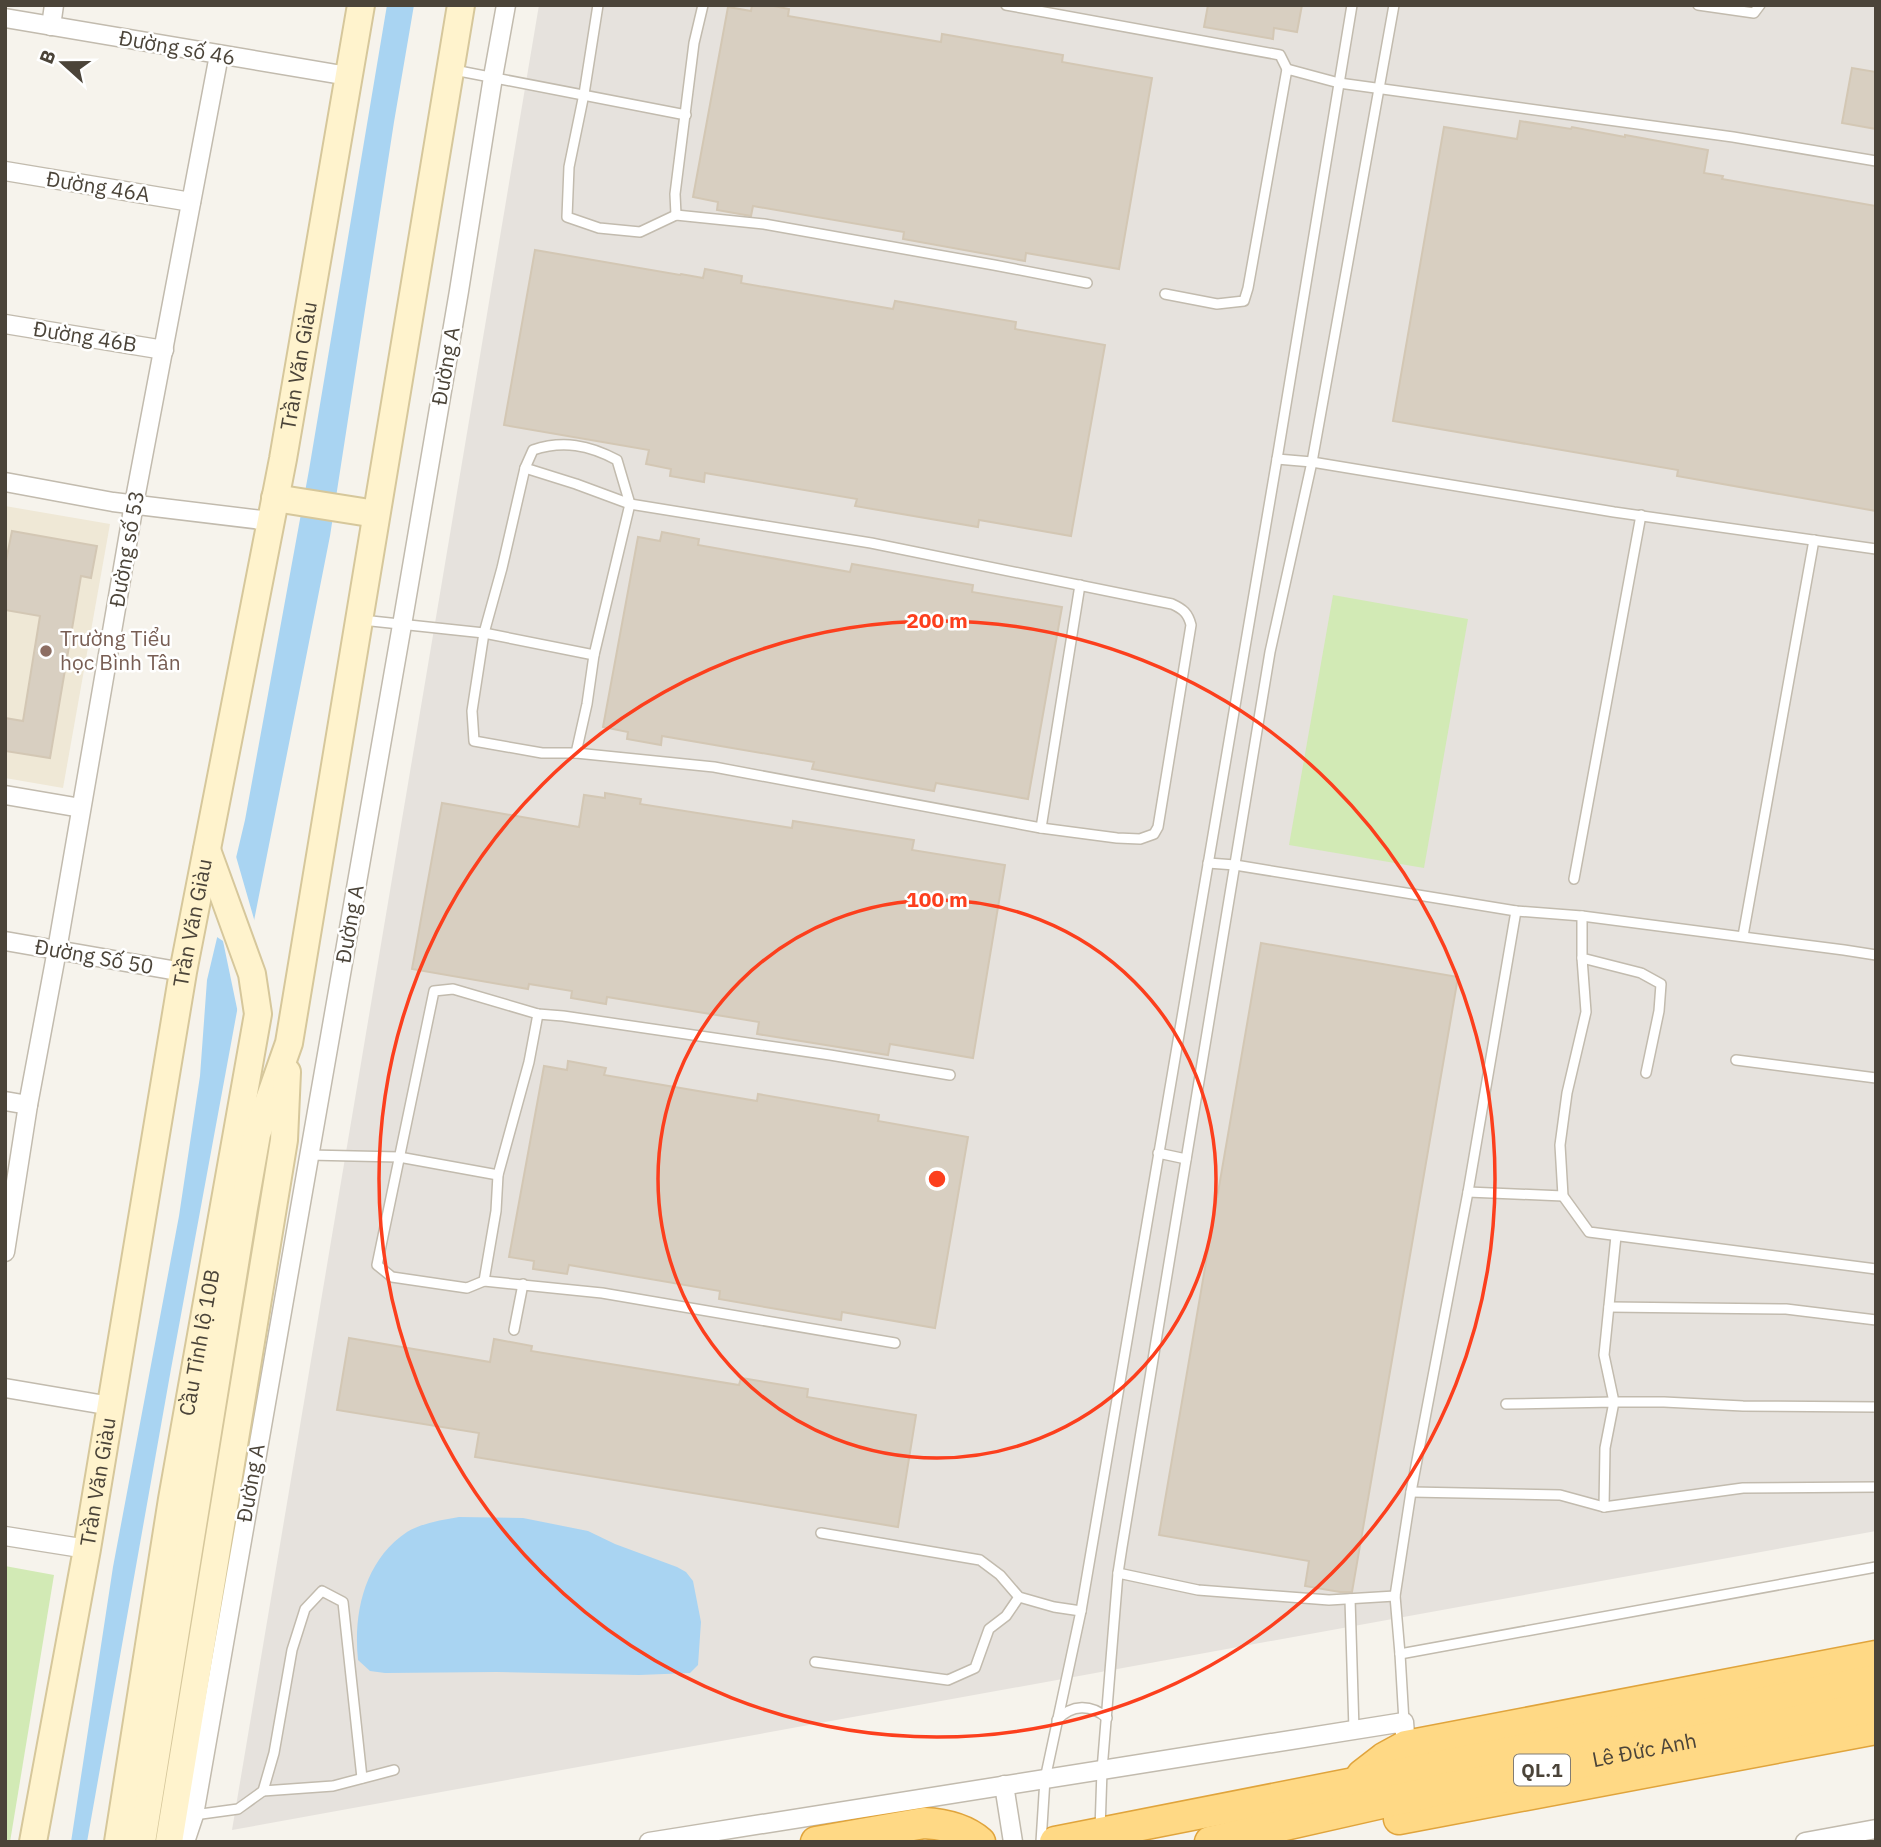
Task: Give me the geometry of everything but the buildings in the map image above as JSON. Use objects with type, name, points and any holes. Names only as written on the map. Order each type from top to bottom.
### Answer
[{"type":"highway","name":"Lê Đức Anh","points":[[1352,1784],[1405,1734],[1876,1656]]},
{"type":"highway","name":"Lê Đức Anh","points":[[1055,1842],[1876,1680]]},
{"type":"highway","name":"Lê Đức Anh","points":[[1210,1842],[1448,1788],[1876,1706]]},
{"type":"highway","name":"Lê Đức Anh","points":[[1297,1842],[1413,1816],[1876,1729]]},
{"type":"highway","points":[[1405,1734],[1447,1763]]},
{"type":"highway","points":[[816,1842],[924,1824],[939,1824],[974,1837],[980,1842]]},
{"type":"main road","name":"Trần Văn Giàu","points":[[33,1842],[87,1549],[183,972],[273,510],[361,5]]},
{"type":"main road","points":[[169,1842],[284,1140],[287,1049],[461,5]]},
{"type":"main road","points":[[273,510],[376,514]]},
{"type":"main road","name":"Cầu Tỉnh lộ 10B","points":[[118,1842],[172,1499],[258,1014],[252,974],[206,850]]},
{"type":"main road","name":"Cầu Tỉnh lộ 10B","points":[[142,1842],[254,1147],[287,1049]]},
{"type":"street","points":[[51,26],[54,5]]},
{"type":"street","name":"Đường A","points":[[185,1842],[194,1815],[402,625],[506,5]]},
{"type":"street","name":"Đường số 46","points":[[5,18],[348,76]]},
{"type":"street","name":"Đường số 53","points":[[5,1252],[28,1105],[134,504],[219,55]]},
{"type":"street","name":"Đường 46A","points":[[5,172],[191,202]]},
{"type":"street","name":"Đường 46B","points":[[5,324],[164,350]]},
{"type":"street","points":[[5,482],[134,504],[273,510]]},
{"type":"street","points":[[5,794],[81,808]]},
{"type":"street","name":"Đường Số 50","points":[[5,941],[183,972]]},
{"type":"street","points":[[5,1101],[28,1105]]},
{"type":"street","points":[[5,1388],[111,1406]]},
{"type":"street","points":[[5,1536],[87,1549]]},
{"type":"street","points":[[649,1842],[1354,1730],[1405,1734]]},
{"type":"street","points":[[1004,1785],[1013,1842]]},
{"type":"street","points":[[1805,1842],[1876,1829]]},
{"type":"lane","points":[[598,5],[569,167],[567,217],[599,228],[640,232],[676,215],[764,224],[1087,284]]},
{"type":"lane","points":[[676,215],[675,194],[694,43],[703,5]]},
{"type":"lane","points":[[1006,5],[1280,55],[1287,69],[1244,301],[1217,304],[1165,295]]},
{"type":"lane","points":[[1041,1842],[1045,1779],[1081,1611],[1352,5]]},
{"type":"lane","points":[[1100,1833],[1102,1770],[1118,1573],[1270,652],[1312,462],[1394,5]]},
{"type":"lane","points":[[1698,5],[1754,13],[1760,5]]},
{"type":"lane","points":[[450,69],[685,115]]},
{"type":"lane","points":[[1287,69],[1339,83],[1734,137],[1876,161]]},
{"type":"lane","points":[[525,468],[631,504],[871,542],[1172,604],[1183,609],[1189,616],[1191,625],[1158,827],[1154,834],[1140,839],[1041,828],[714,767],[576,753],[542,753],[474,741],[471,711],[484,633],[525,468],[533,450],[548,445],[571,444],[598,450],[617,460],[631,504],[594,655],[576,753]]},
{"type":"lane","points":[[1277,459],[1312,462],[1641,516],[1876,549]]},
{"type":"lane","points":[[1574,879],[1641,516]]},
{"type":"lane","points":[[1743,936],[1814,540]]},
{"type":"lane","points":[[1041,828],[1080,585]]},
{"type":"lane","points":[[360,620],[484,633],[594,655]]},
{"type":"lane","points":[[1208,863],[1235,865],[1516,911],[1582,916],[1876,955]]},
{"type":"lane","points":[[1405,1734],[1395,1596],[1411,1492],[1468,1192],[1516,911]]},
{"type":"lane","points":[[1582,916],[1586,1012],[1567,1093],[1560,1145],[1563,1196],[1589,1232],[1876,1269]]},
{"type":"lane","points":[[1582,958],[1641,973],[1661,984],[1659,1011],[1646,1073]]},
{"type":"lane","points":[[895,1343],[602,1293],[485,1281],[467,1288],[392,1277],[377,1265],[434,991],[453,989],[538,1014],[803,1051],[950,1075]]},
{"type":"lane","points":[[485,1281],[496,1211],[498,1175],[529,1062],[538,1014]]},
{"type":"lane","points":[[1736,1060],[1876,1078]]},
{"type":"lane","points":[[1158,1153],[1186,1158]]},
{"type":"lane","points":[[309,1155],[399,1157],[498,1175]]},
{"type":"lane","points":[[1468,1192],[1563,1196]]},
{"type":"lane","points":[[1604,1507],[1605,1448],[1614,1402],[1604,1354],[1616,1236]]},
{"type":"lane","points":[[514,1330],[523,1284]]},
{"type":"lane","points":[[1609,1307],[1786,1309],[1876,1320]]},
{"type":"lane","points":[[1506,1404],[1664,1402],[1743,1406],[1876,1407]]},
{"type":"lane","points":[[1411,1492],[1560,1495],[1604,1507],[1743,1488],[1876,1487]]},
{"type":"lane","points":[[821,1534],[980,1560],[1000,1575],[1019,1597],[1081,1611]]},
{"type":"lane","points":[[1400,1654],[1876,1567]]},
{"type":"lane","points":[[1118,1573],[1198,1590],[1329,1600],[1395,1596]]},
{"type":"lane","points":[[264,1791],[274,1753],[292,1650],[305,1609],[322,1591],[344,1602],[362,1778]]},
{"type":"lane","points":[[815,1662],[948,1680],[975,1668],[989,1629],[1006,1616],[1019,1597]]},
{"type":"lane","points":[[1350,1599],[1354,1730]]},
{"type":"lane","points":[[1056,1721],[1067,1711],[1081,1707],[1096,1710],[1107,1718]]},
{"type":"lane","points":[[194,1815],[238,1808],[264,1791],[332,1786],[394,1770]]},
{"type":"shaded area","points":[[539,5],[1876,5],[1876,1531],[232,1830]]},
{"type":"shaded area","name":"Trường Tiểu học Bình Tân","points":[[5,506],[110,524],[63,788],[5,778]]},
{"type":"green space","points":[[1333,595],[1468,619],[1424,868],[1289,845]]},
{"type":"green space","points":[[5,1566],[54,1575],[10,1842],[5,1842]]},
{"type":"water","points":[[387,5],[414,5],[330,536],[249,946],[87,1842],[71,1842],[113,1567],[179,1216],[200,1076],[207,980],[245,820],[309,470]]},
{"type":"water","points":[[459,1517],[523,1518],[588,1531],[686,1572],[693,1581],[701,1622],[698,1665],[690,1673],[639,1675],[370,1671],[358,1660],[357,1642],[360,1606],[372,1572],[381,1557],[407,1532],[426,1524]]},
{"type":"pier","points":[[235,853],[256,926],[239,1018],[223,941],[214,935]]},
{"type":"place","name":"Trường Tiểu học Bình Tân","points":[[46,651]]}]
